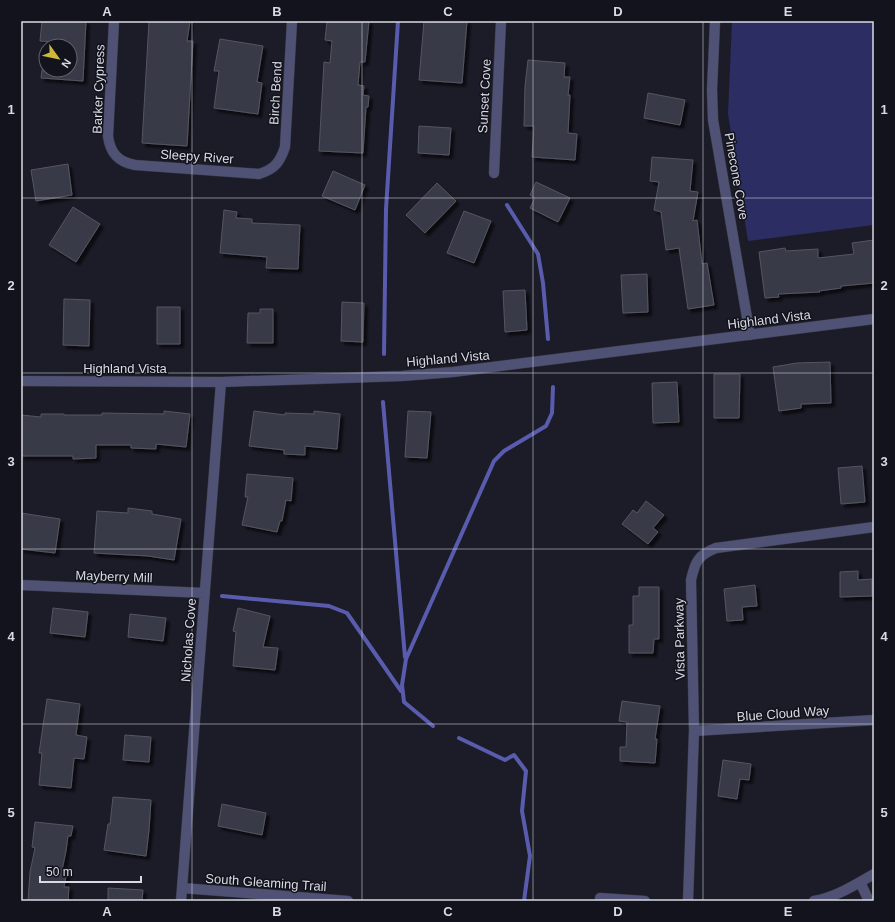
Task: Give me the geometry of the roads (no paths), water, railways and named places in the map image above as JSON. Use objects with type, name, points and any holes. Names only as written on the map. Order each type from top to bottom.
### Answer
[{"type":"street","name":"Barker Cypress","points":[[114,21],[108,136],[109,144],[115,156]]},
{"type":"street","name":"Birch Bend","points":[[276,165],[282,157],[285,147],[292,21]]},
{"type":"street","name":"Sunset Cove","points":[[494,173],[501,21]]},
{"type":"street","name":"Pinecone Cove","points":[[715,21],[712,90],[713,120],[750,335]]},
{"type":"street","name":"Sleepy River","points":[[115,156],[122,161],[135,165],[259,174],[268,171],[276,165]]},
{"type":"street","name":"Highland Vista","points":[[21,381],[221,382],[402,376],[453,372],[874,319]]},
{"type":"street","name":"Nicholas Cove","points":[[181,901],[221,382]]},
{"type":"street","name":"Vista Parkway","points":[[688,901],[694,731],[691,580],[698,558],[706,552],[716,548],[874,527]]},
{"type":"street","name":"Mayberry Mill","points":[[21,585],[205,593]]},
{"type":"street","name":"Blue Cloud Way","points":[[694,731],[874,720]]},
{"type":"street","points":[[814,901],[840,893],[874,874]]},
{"type":"street","points":[[860,882],[869,901]]},
{"type":"street","name":"South Gleaming Trail","points":[[182,888],[348,901]]},
{"type":"street","points":[[600,898],[646,901]]},
{"type":"waterway","points":[[384,354],[386,209],[398,21]]},
{"type":"waterway","points":[[507,205],[538,254],[543,283],[548,339]]},
{"type":"waterway","points":[[433,726],[404,702],[402,685],[406,659],[494,461],[504,451],[546,426],[552,413],[553,387]]},
{"type":"waterway","points":[[383,402],[405,657]]},
{"type":"waterway","points":[[222,596],[329,606],[347,613],[401,691]]},
{"type":"waterway","points":[[459,738],[505,760],[514,755],[526,771],[522,811],[530,856],[524,901]]}]
